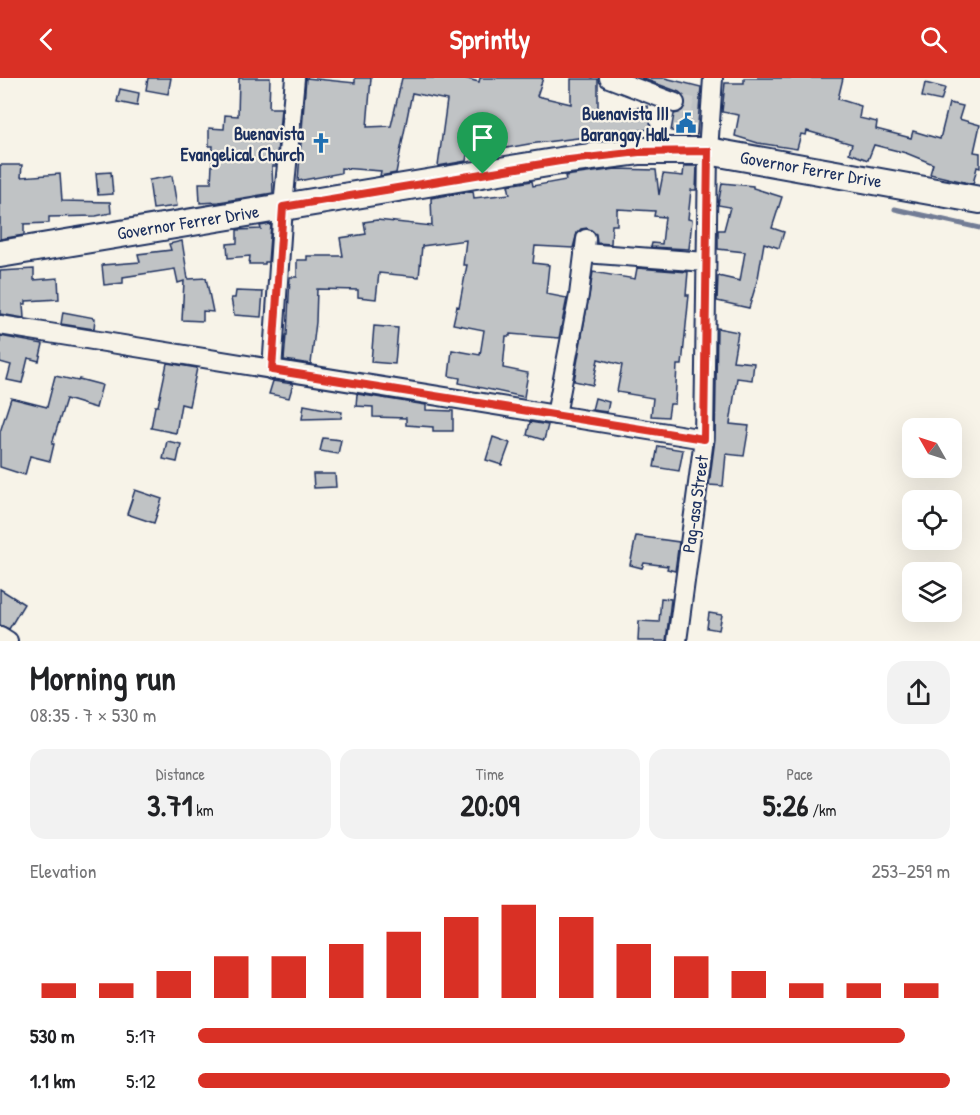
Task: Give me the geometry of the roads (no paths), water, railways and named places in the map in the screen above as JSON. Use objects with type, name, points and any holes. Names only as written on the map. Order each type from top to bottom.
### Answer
[{"type":"main road","name":"Governor Ferrer Drive","points":[[0,254],[560,161],[639,152],[708,151],[980,200]]},
{"type":"street","points":[[272,370],[283,207],[295,78]]},
{"type":"street","points":[[609,78],[675,103]]},
{"type":"street","name":"Pag-asa Street","points":[[677,641],[704,439],[708,151],[706,110],[713,78]]},
{"type":"street","points":[[556,415],[579,295],[585,246],[706,262]]},
{"type":"street","points":[[0,325],[704,439]]},
{"type":"street","points":[[0,636],[8,641]]},
{"type":"waterway","points":[[895,209],[980,228]]},
{"type":"tunnel","points":[[675,103],[702,109]]},
{"type":"place","name":"Buenavista III Barangay Hall","points":[[686,123]]},
{"type":"place","name":"Buenavista Evangelical Church","points":[[321,143]]}]
